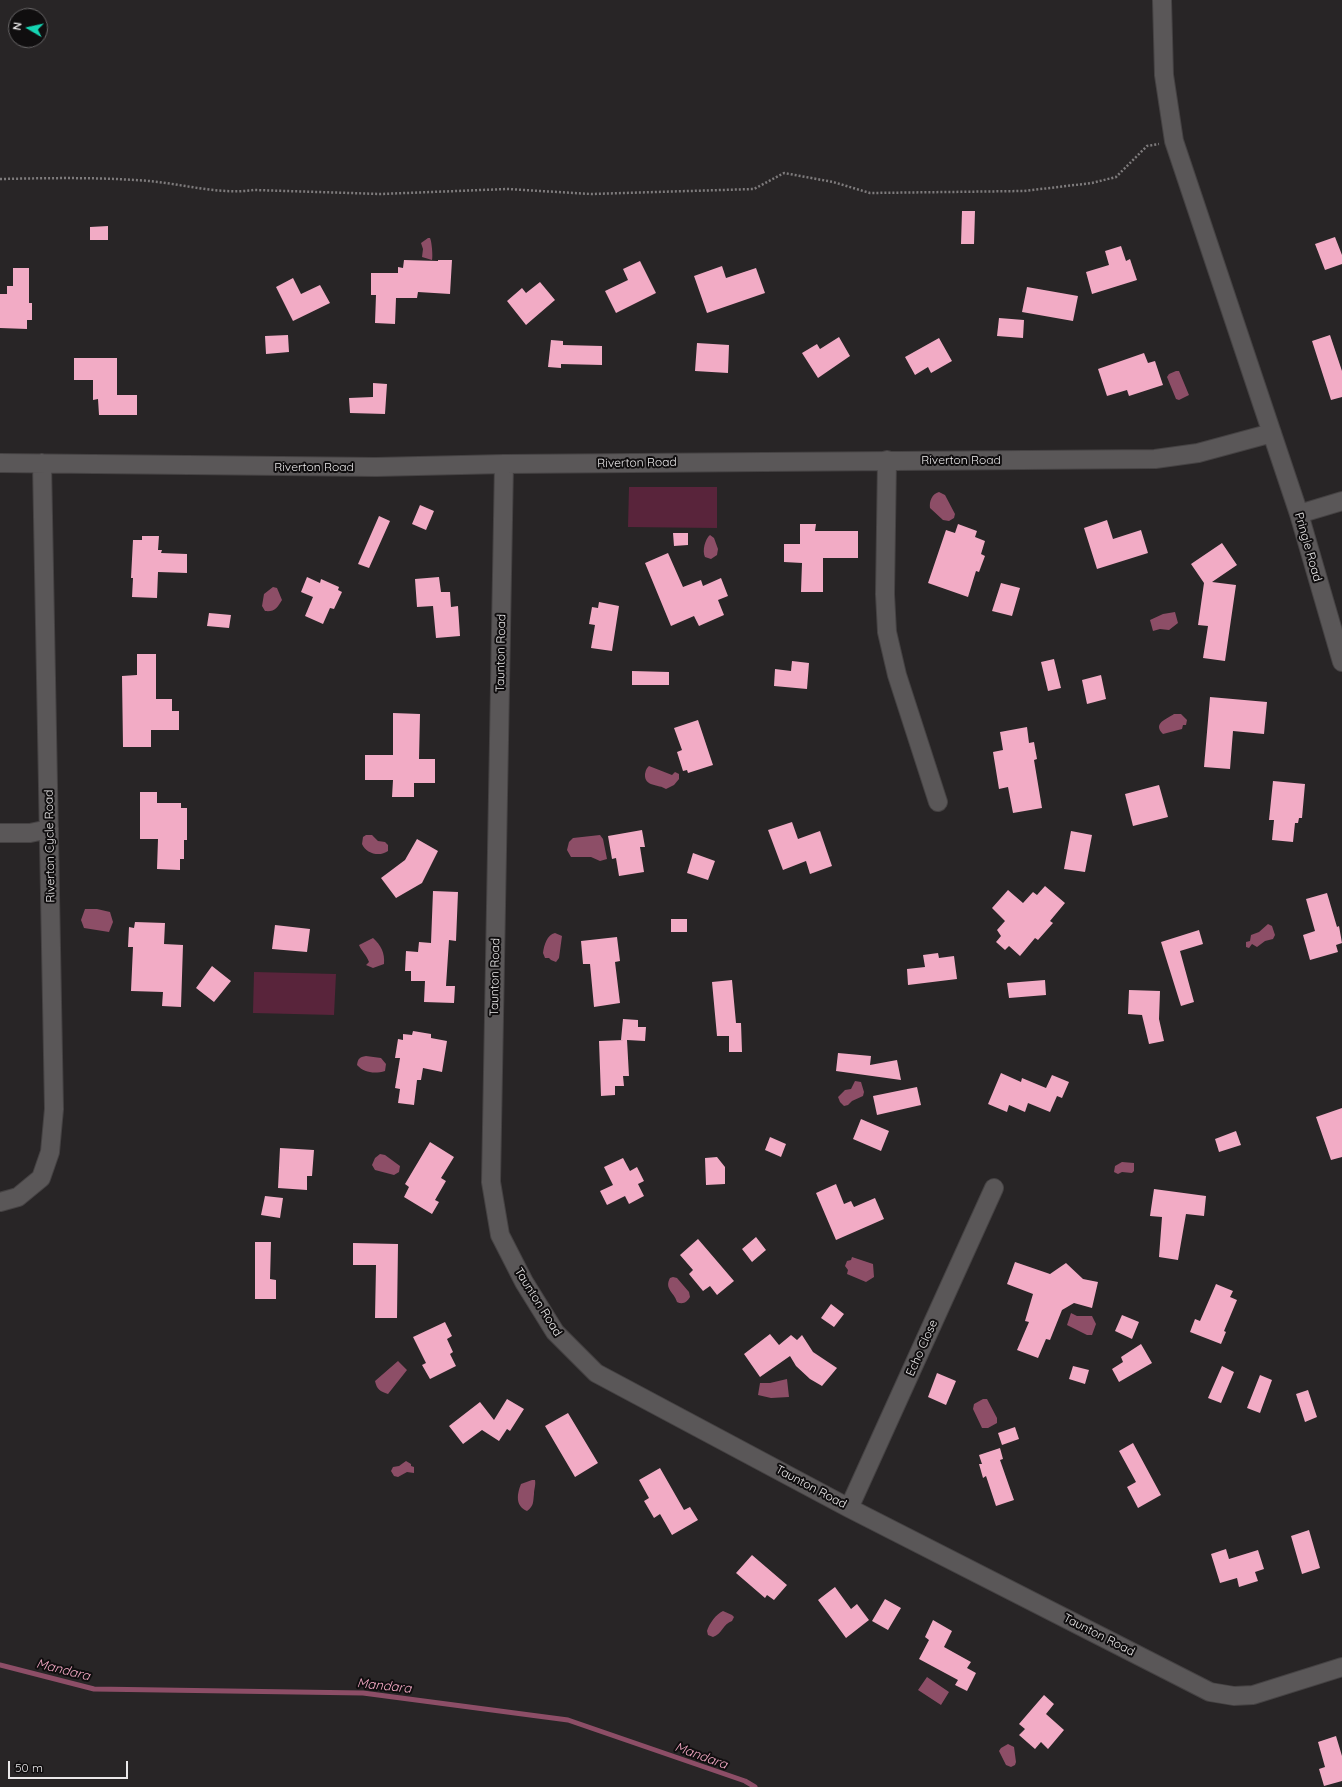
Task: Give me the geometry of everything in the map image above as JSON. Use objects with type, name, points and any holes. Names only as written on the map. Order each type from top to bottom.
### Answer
[{"type":"street","name":"Pringle Road","points":[[1162,0],[1164,75],[1174,141],[1299,514],[1342,662]]},
{"type":"street","name":"Riverton Road","points":[[0,463],[376,467],[504,464],[887,460],[1155,459],[1198,453],[1272,433]]},
{"type":"street","points":[[887,460],[885,594],[887,632],[897,675],[938,802]]},
{"type":"street","name":"Riverton Cycle Road","points":[[0,1202],[18,1198],[41,1178],[50,1152],[54,1108],[42,463]]},
{"type":"street","name":"Taunton Road","points":[[504,464],[491,1182],[500,1235],[524,1282],[555,1332],[596,1373],[849,1508],[1210,1692],[1234,1696],[1253,1695],[1342,1667]]},
{"type":"street","points":[[1299,514],[1342,501]]},
{"type":"street","points":[[0,833],[30,833],[50,830]]},
{"type":"street","name":"Echo Close","points":[[849,1508],[994,1188]]},
{"type":"path","points":[[0,179],[73,178],[149,181],[239,192],[254,190],[381,194],[507,189],[591,194],[754,189],[784,173],[833,182],[870,193],[1024,191],[1092,182],[1116,177],[1147,146],[1174,141]]},
{"type":"shaded area","points":[[430,238],[431,243],[432,260],[422,257],[423,249],[421,243]]},
{"type":"shaded area","points":[[1179,371],[1189,395],[1179,400],[1176,399],[1167,377],[1169,374]]},
{"type":"shaded area","points":[[629,487],[717,487],[717,528],[628,527]]},
{"type":"shaded area","points":[[939,492],[945,495],[955,514],[954,518],[949,521],[943,520],[930,508],[930,503],[934,494]]},
{"type":"shaded area","points":[[710,535],[714,538],[718,549],[717,555],[711,559],[705,557],[704,552],[705,542]]},
{"type":"shaded area","points":[[273,587],[277,588],[282,600],[275,609],[265,611],[262,606],[264,594]]},
{"type":"shaded area","points":[[1175,612],[1178,623],[1169,630],[1160,629],[1153,631],[1150,620],[1163,614]]},
{"type":"shaded area","points":[[1174,714],[1181,714],[1187,720],[1186,725],[1183,725],[1182,729],[1163,734],[1159,727],[1160,724]]},
{"type":"shaded area","points":[[649,766],[672,775],[675,772],[679,774],[679,779],[674,785],[666,789],[649,783],[645,778],[645,774]]},
{"type":"shaded area","points":[[366,835],[372,835],[378,841],[385,842],[388,845],[388,851],[381,854],[374,854],[367,850],[362,844],[363,837]]},
{"type":"shaded area","points":[[600,835],[603,839],[607,859],[600,861],[591,857],[571,857],[567,850],[569,842],[573,838]]},
{"type":"shaded area","points":[[85,909],[97,909],[110,912],[113,922],[109,932],[84,928],[81,920]]},
{"type":"shaded area","points":[[1268,924],[1272,926],[1275,935],[1273,939],[1265,941],[1257,947],[1252,944],[1249,948],[1246,947],[1246,942],[1250,941],[1251,935],[1259,932]]},
{"type":"shaded area","points":[[555,933],[562,936],[559,958],[556,962],[549,958],[545,958],[543,953],[548,938]]},
{"type":"shaded area","points":[[373,938],[382,950],[384,964],[373,968],[366,965],[369,962],[359,945]]},
{"type":"shaded area","points":[[254,972],[336,974],[334,1015],[253,1013]]},
{"type":"shaded area","points":[[366,1056],[381,1058],[386,1064],[385,1071],[370,1072],[360,1068],[357,1065],[358,1060]]},
{"type":"shaded area","points":[[855,1081],[861,1082],[864,1092],[863,1096],[844,1106],[838,1097],[845,1090],[851,1089]]},
{"type":"shaded area","points":[[380,1154],[385,1155],[400,1166],[399,1172],[394,1175],[375,1170],[372,1165],[375,1158]]},
{"type":"shaded area","points":[[1122,1162],[1134,1163],[1134,1171],[1132,1173],[1122,1172],[1118,1174],[1114,1172],[1115,1166]]},
{"type":"shaded area","points":[[852,1257],[873,1264],[874,1277],[866,1282],[847,1274],[848,1270],[845,1266],[847,1261],[851,1260]]},
{"type":"shaded area","points":[[670,1278],[677,1278],[689,1292],[690,1297],[685,1302],[677,1302],[669,1288],[668,1282]]},
{"type":"shaded area","points":[[1071,1313],[1077,1316],[1092,1316],[1096,1324],[1092,1335],[1087,1335],[1067,1325]]},
{"type":"shaded area","points":[[398,1361],[407,1370],[388,1394],[379,1390],[375,1381]]},
{"type":"shaded area","points":[[787,1379],[789,1397],[771,1398],[758,1395],[760,1383],[770,1383]]},
{"type":"shaded area","points":[[983,1399],[987,1399],[997,1418],[997,1423],[988,1428],[982,1428],[973,1409],[974,1404]]},
{"type":"shaded area","points":[[406,1461],[414,1467],[414,1473],[407,1472],[398,1477],[394,1476],[391,1471],[393,1467],[399,1466]]},
{"type":"shaded area","points":[[535,1480],[533,1502],[532,1506],[527,1511],[520,1506],[518,1499],[519,1492],[521,1484]]},
{"type":"shaded area","points":[[723,1611],[734,1617],[732,1621],[726,1624],[716,1636],[713,1637],[708,1635],[707,1631],[711,1622]]},
{"type":"shaded area","points":[[927,1677],[949,1692],[941,1705],[918,1690]]},
{"type":"shaded area","points":[[1008,1744],[1014,1747],[1016,1762],[1015,1765],[1011,1767],[1006,1765],[999,1751]]},
{"type":"building","points":[[962,211],[975,211],[974,244],[961,244]]},
{"type":"building","points":[[108,226],[108,240],[90,240],[90,227]]},
{"type":"building","points":[[1335,237],[1342,255],[1342,264],[1325,270],[1315,244]]},
{"type":"building","points":[[1121,246],[1126,261],[1130,259],[1137,280],[1092,294],[1086,272],[1109,265],[1105,251]]},
{"type":"building","points":[[404,260],[452,260],[450,294],[418,292],[417,298],[396,298],[395,324],[375,323],[376,295],[371,295],[371,273],[398,273],[398,267],[403,268]]},
{"type":"building","points":[[640,261],[656,293],[616,313],[605,291],[628,280],[623,269]]},
{"type":"building","points":[[722,266],[726,278],[756,268],[765,293],[707,313],[694,276]]},
{"type":"building","points":[[13,268],[29,268],[29,303],[32,303],[32,320],[27,320],[27,329],[0,328],[0,294],[7,294],[7,286],[13,286]]},
{"type":"building","points":[[293,278],[301,294],[320,285],[330,303],[293,321],[276,287]]},
{"type":"building","points":[[540,282],[555,300],[526,325],[507,301],[522,288],[526,293]]},
{"type":"building","points":[[1027,287],[1078,296],[1073,321],[1022,312]]},
{"type":"building","points":[[999,318],[1024,320],[1023,338],[997,336]]},
{"type":"building","points":[[288,335],[289,352],[266,354],[265,336]]},
{"type":"building","points":[[1330,335],[1342,371],[1342,397],[1331,400],[1312,341]]},
{"type":"building","points":[[839,337],[850,356],[818,378],[802,353],[817,344],[820,349]]},
{"type":"building","points":[[939,338],[952,361],[931,373],[928,367],[915,375],[905,357]]},
{"type":"building","points":[[551,340],[563,341],[563,345],[602,346],[602,365],[561,364],[561,368],[548,367]]},
{"type":"building","points":[[697,343],[729,345],[728,373],[695,371]]},
{"type":"building","points":[[1144,353],[1148,363],[1155,361],[1163,385],[1129,396],[1127,390],[1107,396],[1098,369]]},
{"type":"building","points":[[74,358],[117,358],[117,395],[137,395],[137,415],[99,415],[98,399],[93,400],[93,380],[74,380]]},
{"type":"building","points":[[373,383],[387,384],[385,414],[350,413],[349,398],[373,397]]},
{"type":"building","points":[[420,505],[434,511],[426,530],[412,524]]},
{"type":"building","points":[[379,516],[390,521],[369,568],[358,564]]},
{"type":"building","points":[[1107,520],[1113,539],[1141,530],[1148,553],[1097,569],[1084,528]]},
{"type":"building","points":[[800,524],[816,524],[815,531],[858,531],[858,558],[823,558],[823,592],[801,592],[802,563],[784,562],[784,544],[800,544]]},
{"type":"building","points":[[958,524],[977,531],[975,537],[985,541],[981,554],[985,556],[979,572],[976,571],[968,597],[928,583],[946,530],[955,533]]},
{"type":"building","points":[[673,533],[688,533],[688,545],[674,546]]},
{"type":"building","points":[[142,536],[159,536],[158,550],[162,550],[161,553],[187,554],[187,573],[158,572],[157,598],[132,597],[133,578],[131,578],[133,540],[142,540]]},
{"type":"building","points":[[1222,543],[1237,565],[1212,582],[1236,585],[1225,661],[1203,658],[1208,626],[1198,625],[1204,583],[1191,564]]},
{"type":"building","points":[[668,553],[683,587],[701,580],[703,586],[721,578],[728,596],[718,600],[724,615],[699,626],[694,616],[671,626],[645,563]]},
{"type":"building","points":[[307,577],[320,583],[321,579],[339,587],[338,590],[342,592],[334,609],[330,608],[323,624],[305,616],[313,597],[301,592]]},
{"type":"building","points":[[439,577],[441,592],[450,592],[451,607],[458,606],[460,636],[436,638],[433,606],[417,607],[415,579]]},
{"type":"building","points":[[1001,583],[1020,588],[1012,616],[992,611]]},
{"type":"building","points":[[599,602],[619,606],[612,651],[591,648],[595,625],[589,624],[592,607],[598,608]]},
{"type":"building","points":[[209,613],[231,615],[229,628],[207,626]]},
{"type":"building","points":[[137,654],[156,654],[156,699],[172,699],[172,711],[179,711],[179,730],[151,730],[151,747],[123,747],[122,676],[137,675]]},
{"type":"building","points":[[1054,659],[1061,688],[1048,691],[1041,662]]},
{"type":"building","points":[[792,661],[809,663],[807,689],[774,686],[775,669],[791,671]]},
{"type":"building","points":[[632,671],[669,672],[669,685],[632,685]]},
{"type":"building","points":[[1101,675],[1106,699],[1087,704],[1082,680]]},
{"type":"building","points":[[1210,697],[1267,702],[1264,734],[1233,731],[1230,769],[1204,767]]},
{"type":"building","points":[[393,713],[420,714],[419,759],[435,759],[435,783],[414,783],[414,797],[392,797],[393,780],[365,780],[365,755],[393,755]]},
{"type":"building","points":[[698,720],[713,765],[688,773],[687,770],[683,771],[677,752],[682,750],[674,728]]},
{"type":"building","points":[[1027,727],[1029,743],[1034,742],[1037,759],[1034,760],[1042,808],[1013,813],[1008,787],[999,789],[993,752],[1003,750],[1000,732]]},
{"type":"building","points":[[1273,781],[1305,784],[1302,818],[1299,818],[1298,823],[1295,823],[1293,842],[1272,840],[1274,820],[1269,820]]},
{"type":"building","points":[[1159,785],[1168,817],[1133,826],[1125,794]]},
{"type":"building","points":[[140,792],[157,792],[157,803],[181,803],[181,808],[187,808],[187,840],[184,840],[184,859],[180,859],[180,870],[157,869],[158,839],[140,839]]},
{"type":"building","points":[[792,822],[798,839],[820,831],[832,866],[810,874],[806,861],[783,870],[768,830]]},
{"type":"building","points":[[642,830],[645,847],[640,847],[644,872],[619,876],[616,858],[612,859],[608,836]]},
{"type":"building","points":[[1071,831],[1092,835],[1085,872],[1064,869]]},
{"type":"building","points":[[417,839],[438,851],[422,883],[396,898],[381,878],[405,860]]},
{"type":"building","points":[[693,853],[715,861],[708,880],[687,873]]},
{"type":"building","points":[[1045,886],[1065,903],[1050,921],[1053,923],[1038,940],[1035,938],[1020,956],[1009,946],[1005,950],[996,942],[1001,936],[997,930],[1005,921],[992,908],[1008,890],[1023,903],[1033,892],[1037,895]]},
{"type":"building","points":[[433,891],[458,892],[456,941],[449,940],[446,986],[455,986],[454,1003],[424,1002],[425,981],[411,981],[411,971],[405,971],[406,951],[418,952],[419,942],[431,943]]},
{"type":"building","points":[[1327,893],[1337,927],[1339,926],[1342,943],[1336,945],[1338,952],[1310,960],[1303,935],[1315,931],[1306,899]]},
{"type":"building","points":[[671,919],[687,919],[687,932],[671,932]]},
{"type":"building","points":[[135,922],[165,923],[164,944],[183,945],[181,1007],[162,1006],[163,992],[131,991],[133,947],[128,947],[129,927],[134,928]]},
{"type":"building","points":[[275,925],[310,929],[307,952],[272,949]]},
{"type":"building","points":[[1199,930],[1203,944],[1180,951],[1194,1002],[1181,1006],[1161,942]]},
{"type":"building","points":[[617,937],[620,961],[615,962],[620,1003],[594,1007],[590,964],[583,964],[581,941]]},
{"type":"building","points":[[938,953],[939,958],[954,956],[957,979],[908,985],[907,969],[925,967],[923,955]]},
{"type":"building","points":[[212,966],[231,981],[214,1002],[196,988]]},
{"type":"building","points":[[732,980],[736,1023],[741,1023],[742,1052],[729,1052],[729,1036],[717,1036],[712,982]]},
{"type":"building","points":[[1045,980],[1046,995],[1009,998],[1007,983]]},
{"type":"building","points":[[1129,990],[1160,991],[1159,1019],[1164,1041],[1149,1044],[1142,1015],[1128,1014]]},
{"type":"building","points":[[623,1019],[638,1020],[638,1027],[646,1027],[645,1041],[627,1040],[629,1076],[623,1076],[624,1086],[615,1086],[615,1095],[601,1096],[599,1041],[624,1040],[621,1040]]},
{"type":"building","points":[[413,1031],[431,1034],[431,1038],[447,1041],[442,1072],[423,1068],[421,1080],[417,1080],[414,1105],[398,1103],[400,1089],[395,1088],[400,1058],[395,1058],[398,1039],[403,1040],[403,1034],[412,1035]]},
{"type":"building","points":[[838,1053],[871,1056],[870,1065],[897,1060],[901,1080],[836,1071]]},
{"type":"building","points":[[1001,1073],[1021,1082],[1022,1078],[1046,1088],[1052,1075],[1069,1082],[1062,1098],[1057,1096],[1050,1112],[1028,1103],[1025,1112],[1009,1105],[1007,1112],[988,1104]]},
{"type":"building","points":[[917,1087],[921,1105],[877,1115],[873,1096]]},
{"type":"building","points":[[1342,1108],[1342,1157],[1331,1160],[1316,1117]]},
{"type":"building","points":[[861,1119],[889,1131],[881,1151],[853,1139]]},
{"type":"building","points":[[1236,1131],[1241,1145],[1219,1152],[1215,1139]]},
{"type":"building","points":[[770,1137],[786,1144],[781,1157],[765,1150]]},
{"type":"building","points":[[430,1142],[454,1157],[441,1178],[446,1181],[435,1200],[439,1202],[432,1214],[404,1197],[409,1187],[405,1184]]},
{"type":"building","points":[[280,1148],[314,1150],[312,1176],[307,1176],[307,1190],[278,1188]]},
{"type":"building","points":[[717,1157],[725,1167],[725,1184],[706,1185],[705,1158]]},
{"type":"building","points":[[623,1158],[630,1171],[637,1167],[644,1181],[638,1184],[644,1196],[629,1204],[625,1196],[607,1205],[600,1191],[613,1185],[604,1167]]},
{"type":"building","points":[[836,1184],[844,1204],[851,1201],[854,1207],[875,1198],[884,1219],[836,1240],[816,1193]]},
{"type":"building","points":[[1154,1189],[1206,1196],[1204,1216],[1186,1214],[1178,1260],[1159,1257],[1162,1217],[1150,1216]]},
{"type":"building","points":[[265,1196],[283,1198],[280,1218],[261,1215]]},
{"type":"building","points":[[756,1237],[766,1250],[752,1262],[742,1249]]},
{"type":"building","points":[[698,1239],[734,1281],[717,1295],[710,1286],[703,1291],[689,1274],[693,1270],[680,1255]]},
{"type":"building","points":[[255,1242],[271,1242],[270,1279],[276,1280],[276,1299],[255,1299]]},
{"type":"building","points":[[353,1243],[398,1244],[397,1318],[375,1318],[376,1265],[353,1265]]},
{"type":"building","points":[[1015,1262],[1050,1274],[1066,1263],[1083,1279],[1098,1282],[1092,1308],[1074,1303],[1062,1310],[1050,1340],[1046,1339],[1038,1358],[1017,1350],[1029,1322],[1025,1321],[1033,1294],[1007,1284]]},
{"type":"building","points":[[1216,1284],[1233,1291],[1230,1297],[1237,1300],[1224,1331],[1226,1332],[1221,1344],[1190,1332],[1195,1319],[1200,1321]]},
{"type":"building","points":[[831,1304],[844,1314],[834,1327],[821,1318]]},
{"type":"building","points":[[1122,1315],[1139,1322],[1132,1339],[1115,1331]]},
{"type":"building","points":[[445,1322],[452,1336],[447,1339],[453,1352],[450,1354],[456,1366],[430,1379],[422,1365],[426,1363],[413,1337]]},
{"type":"building","points":[[770,1334],[779,1345],[791,1335],[797,1340],[802,1335],[813,1352],[837,1368],[822,1386],[810,1379],[796,1366],[790,1356],[760,1377],[744,1354]]},
{"type":"building","points":[[1141,1344],[1152,1363],[1119,1382],[1112,1369],[1123,1362],[1121,1357]]},
{"type":"building","points":[[1073,1366],[1089,1370],[1085,1384],[1069,1379]]},
{"type":"building","points":[[1222,1366],[1234,1372],[1221,1403],[1208,1398]]},
{"type":"building","points":[[937,1373],[956,1381],[946,1405],[928,1397]]},
{"type":"building","points":[[1260,1375],[1272,1380],[1260,1413],[1247,1408]]},
{"type":"building","points":[[1308,1390],[1317,1417],[1305,1422],[1296,1394]]},
{"type":"building","points":[[507,1399],[524,1409],[510,1431],[507,1429],[499,1441],[482,1430],[463,1444],[449,1426],[480,1402],[494,1420]]},
{"type":"building","points":[[568,1413],[598,1463],[575,1477],[545,1426]]},
{"type":"building","points":[[1015,1427],[1019,1439],[1002,1445],[998,1433]]},
{"type":"building","points":[[1133,1443],[1161,1495],[1138,1508],[1127,1487],[1136,1482],[1119,1451]]},
{"type":"building","points":[[1000,1448],[1003,1459],[1000,1460],[1014,1500],[996,1506],[986,1476],[983,1478],[979,1464],[982,1464],[979,1455]]},
{"type":"building","points":[[660,1468],[684,1510],[690,1507],[698,1520],[672,1535],[660,1514],[654,1518],[644,1501],[649,1498],[639,1480]]},
{"type":"building","points":[[1309,1530],[1320,1568],[1302,1574],[1291,1536]]},
{"type":"building","points":[[1226,1549],[1229,1559],[1258,1550],[1264,1569],[1255,1572],[1258,1581],[1239,1587],[1237,1578],[1220,1583],[1211,1554]]},
{"type":"building","points":[[752,1555],[787,1585],[774,1600],[767,1595],[765,1598],[736,1573]]},
{"type":"building","points":[[835,1587],[851,1609],[857,1604],[869,1620],[846,1638],[818,1600]]},
{"type":"building","points":[[885,1599],[901,1608],[888,1630],[872,1621]]},
{"type":"building","points":[[933,1620],[952,1631],[944,1647],[971,1662],[967,1668],[976,1673],[967,1691],[955,1685],[958,1680],[919,1659],[929,1640],[925,1637]]},
{"type":"building","points":[[1044,1695],[1054,1704],[1046,1714],[1064,1730],[1048,1749],[1041,1742],[1035,1749],[1019,1735],[1025,1729],[1019,1724]]},
{"type":"building","points":[[1336,1736],[1342,1756],[1342,1781],[1324,1786],[1319,1769],[1325,1767],[1318,1742]]},
{"type":"waterway","name":"Mandara","points":[[0,1665],[94,1689],[363,1693],[568,1720],[745,1781],[755,1787]]}]
